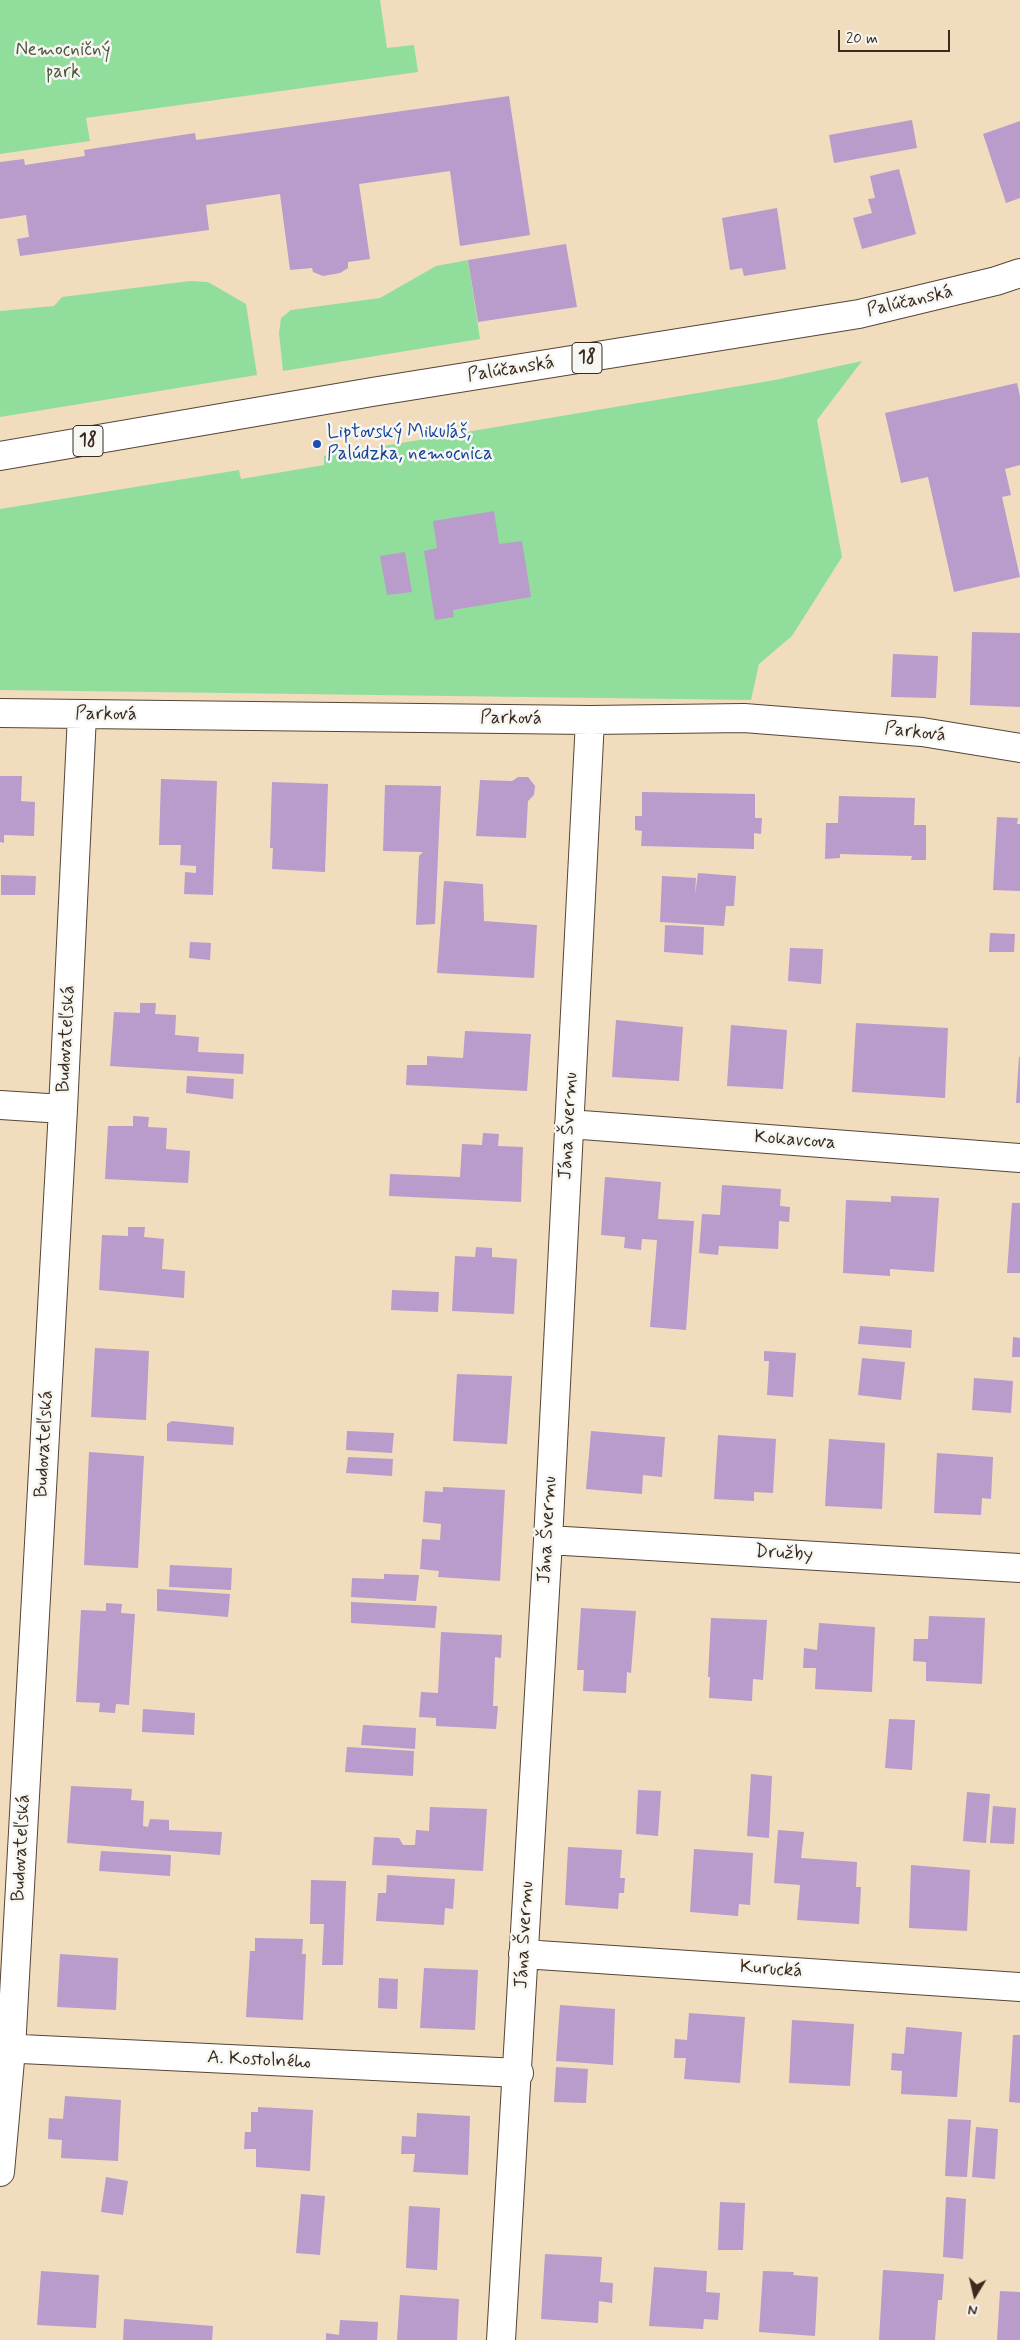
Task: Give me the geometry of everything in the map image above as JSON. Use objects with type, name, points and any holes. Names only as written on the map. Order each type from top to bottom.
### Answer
[{"type":"street","name":"Palúčanská","points":[[0,456],[352,396],[859,314],[996,282],[1020,274]]},
{"type":"street","name":"Parková","points":[[0,713],[590,720],[744,718],[922,732],[1020,748]]},
{"type":"street","name":"Budovateľská","points":[[0,2172],[63,1109],[82,715]]},
{"type":"street","name":"Jána Švermu","points":[[501,2340],[548,1540],[590,720]]},
{"type":"street","points":[[0,1105],[63,1109]]},
{"type":"street","name":"Kokavcova","points":[[569,1124],[1020,1158]]},
{"type":"street","name":"Družby","points":[[548,1540],[1020,1568]]},
{"type":"street","name":"Kurucká","points":[[523,1954],[1020,1987]]},
{"type":"street","name":"A. Kostolného","points":[[6,2048],[518,2073]]},
{"type":"green space","name":"Nemocničný park","points":[[0,0],[380,0],[387,48],[414,45],[418,72],[86,118],[90,141],[0,154]]},
{"type":"green space","points":[[468,260],[480,339],[283,371],[279,333],[281,318],[291,310],[380,298],[436,266]]},
{"type":"green space","points":[[190,281],[208,282],[246,304],[257,375],[0,417],[0,311],[54,306],[62,297]]},
{"type":"green space","points":[[862,361],[817,420],[842,557],[792,636],[759,664],[751,700],[0,690],[0,509],[239,470],[241,479],[324,465],[324,456],[775,380]]},
{"type":"building","points":[[509,96],[530,235],[460,246],[450,171],[359,184],[370,259],[348,262],[348,268],[340,273],[323,276],[313,272],[312,268],[290,270],[280,194],[206,205],[209,230],[20,256],[17,239],[29,237],[26,215],[0,219],[0,162],[24,159],[25,165],[85,156],[84,150],[195,133],[196,140]]},
{"type":"building","points":[[912,120],[917,148],[834,163],[829,135]]},
{"type":"building","points":[[1020,121],[1020,198],[1006,203],[983,134]]},
{"type":"building","points":[[899,169],[916,234],[862,249],[853,218],[872,213],[868,199],[875,198],[870,176]]},
{"type":"building","points":[[777,208],[786,269],[744,276],[742,268],[730,270],[722,218]]},
{"type":"building","points":[[566,244],[577,307],[478,322],[468,260]]},
{"type":"building","points":[[1017,383],[1020,396],[1020,465],[1005,469],[1011,495],[1002,497],[1020,577],[954,592],[928,477],[901,483],[885,413]]},
{"type":"building","points":[[494,511],[499,544],[522,541],[531,597],[453,610],[454,617],[435,620],[424,551],[437,548],[433,521]]},
{"type":"building","points":[[405,552],[412,592],[387,595],[380,556]]},
{"type":"building","points":[[972,632],[1020,633],[1020,707],[970,705]]},
{"type":"building","points":[[893,654],[938,656],[936,698],[891,697]]},
{"type":"building","points":[[0,776],[22,776],[21,801],[35,802],[34,836],[4,835],[4,843],[0,842]]},
{"type":"building","points":[[518,777],[528,777],[535,786],[534,795],[528,801],[526,838],[476,836],[480,780],[512,781]]},
{"type":"building","points":[[161,779],[217,781],[213,895],[184,894],[185,872],[196,873],[196,866],[180,865],[181,845],[159,845]]},
{"type":"building","points":[[272,782],[328,784],[325,872],[272,869],[273,848],[270,848]]},
{"type":"building","points":[[385,785],[441,786],[435,924],[416,925],[419,856],[423,852],[383,851]]},
{"type":"building","points":[[642,792],[755,794],[755,818],[762,818],[761,834],[754,833],[754,849],[641,846],[642,831],[635,830],[635,816],[642,816]]},
{"type":"building","points":[[839,796],[915,798],[914,825],[926,825],[926,860],[911,860],[912,856],[840,854],[840,858],[825,859],[826,823],[838,823]]},
{"type":"building","points":[[997,817],[1018,818],[1017,824],[1020,824],[1020,891],[993,890]]},
{"type":"building","points":[[698,873],[736,876],[734,906],[726,906],[724,926],[660,922],[662,876],[696,878],[695,895]]},
{"type":"building","points":[[1,875],[36,876],[35,895],[1,895]]},
{"type":"building","points":[[444,881],[483,884],[484,921],[537,925],[534,978],[437,973]]},
{"type":"building","points":[[665,925],[704,927],[703,955],[664,952]]},
{"type":"building","points":[[990,933],[1015,934],[1014,952],[989,952]]},
{"type":"building","points":[[190,942],[211,943],[210,960],[189,958]]},
{"type":"building","points":[[790,948],[823,949],[821,984],[788,981]]},
{"type":"building","points":[[140,1003],[156,1003],[155,1014],[176,1015],[175,1035],[199,1037],[198,1052],[244,1054],[243,1074],[110,1066],[114,1012],[140,1013]]},
{"type":"building","points":[[616,1020],[683,1027],[679,1081],[612,1077]]},
{"type":"building","points":[[856,1023],[948,1028],[945,1098],[852,1092]]},
{"type":"building","points":[[731,1025],[787,1030],[783,1089],[727,1086]]},
{"type":"building","points":[[465,1031],[531,1034],[527,1091],[406,1085],[407,1065],[427,1065],[427,1056],[463,1058]]},
{"type":"building","points":[[1019,1057],[1020,1103],[1016,1103]]},
{"type":"building","points":[[187,1076],[234,1079],[233,1099],[186,1093]]},
{"type":"building","points":[[133,1116],[149,1117],[148,1127],[167,1128],[166,1149],[190,1151],[188,1183],[105,1179],[108,1126],[133,1126]]},
{"type":"building","points":[[483,1133],[499,1134],[498,1146],[523,1147],[521,1202],[389,1196],[390,1174],[460,1177],[462,1144],[482,1145]]},
{"type":"building","points":[[605,1177],[661,1182],[658,1219],[694,1221],[686,1330],[650,1327],[657,1240],[642,1239],[641,1250],[624,1248],[625,1237],[601,1235]]},
{"type":"building","points":[[722,1185],[781,1189],[780,1206],[790,1207],[789,1222],[779,1221],[778,1249],[719,1246],[718,1255],[699,1253],[702,1214],[720,1215]]},
{"type":"building","points":[[891,1196],[939,1198],[934,1272],[890,1269],[890,1276],[843,1273],[846,1200],[891,1202]]},
{"type":"building","points":[[1012,1203],[1020,1203],[1020,1273],[1007,1273]]},
{"type":"building","points":[[128,1227],[145,1227],[144,1237],[164,1239],[162,1269],[185,1271],[184,1298],[99,1290],[102,1235],[128,1236]]},
{"type":"building","points":[[476,1247],[492,1248],[492,1257],[517,1259],[514,1314],[452,1311],[455,1256],[475,1257]]},
{"type":"building","points":[[392,1290],[439,1292],[438,1312],[391,1310]]},
{"type":"building","points":[[860,1326],[912,1330],[911,1348],[858,1344]]},
{"type":"building","points":[[1013,1337],[1020,1338],[1020,1357],[1012,1357]]},
{"type":"building","points":[[95,1348],[149,1351],[146,1420],[91,1417]]},
{"type":"building","points":[[764,1351],[796,1353],[793,1397],[767,1395],[769,1361],[764,1361]]},
{"type":"building","points":[[862,1358],[905,1362],[901,1400],[858,1395]]},
{"type":"building","points":[[457,1374],[512,1376],[507,1444],[453,1441]]},
{"type":"building","points":[[974,1378],[1013,1381],[1011,1413],[972,1410]]},
{"type":"building","points":[[172,1421],[234,1427],[233,1445],[167,1441],[167,1424]]},
{"type":"building","points":[[347,1431],[394,1433],[392,1453],[346,1450]]},
{"type":"building","points":[[591,1431],[665,1437],[662,1477],[643,1475],[642,1494],[586,1489]]},
{"type":"building","points":[[718,1435],[776,1439],[773,1493],[754,1492],[754,1501],[714,1499]]},
{"type":"building","points":[[829,1439],[885,1443],[882,1509],[825,1506]]},
{"type":"building","points":[[89,1452],[144,1456],[138,1568],[84,1565]]},
{"type":"building","points":[[937,1453],[993,1457],[991,1499],[982,1498],[981,1515],[934,1513]]},
{"type":"building","points":[[348,1457],[393,1459],[392,1476],[346,1473]]},
{"type":"building","points":[[443,1487],[505,1490],[500,1581],[438,1577],[439,1571],[420,1569],[422,1539],[440,1540],[441,1524],[423,1522],[425,1491],[443,1492]]},
{"type":"building","points":[[170,1565],[232,1568],[231,1590],[169,1587]]},
{"type":"building","points":[[384,1574],[419,1575],[416,1601],[351,1597],[352,1578],[384,1579]]},
{"type":"building","points":[[157,1589],[230,1594],[228,1617],[157,1611]]},
{"type":"building","points":[[351,1602],[437,1606],[435,1628],[351,1623]]},
{"type":"building","points":[[106,1603],[122,1604],[121,1613],[135,1614],[129,1705],[116,1704],[115,1713],[99,1712],[100,1703],[76,1702],[81,1610],[106,1611]]},
{"type":"building","points":[[581,1608],[636,1611],[631,1673],[627,1672],[626,1693],[583,1691],[584,1670],[577,1670]]},
{"type":"building","points":[[929,1616],[985,1618],[982,1684],[926,1681],[926,1662],[913,1661],[914,1639],[928,1639]]},
{"type":"building","points":[[711,1618],[767,1620],[763,1680],[753,1679],[752,1701],[709,1698],[710,1677],[708,1677]]},
{"type":"building","points":[[819,1623],[875,1627],[872,1692],[815,1689],[816,1668],[803,1668],[804,1648],[817,1650]]},
{"type":"building","points":[[441,1632],[502,1635],[501,1658],[495,1657],[493,1706],[498,1706],[496,1729],[436,1726],[436,1718],[419,1717],[421,1692],[438,1693]]},
{"type":"building","points":[[143,1709],[195,1713],[194,1735],[142,1732]]},
{"type":"building","points":[[889,1719],[915,1720],[912,1770],[885,1768]]},
{"type":"building","points":[[363,1725],[416,1728],[415,1749],[361,1745]]},
{"type":"building","points":[[347,1747],[414,1751],[413,1776],[345,1772]]},
{"type":"building","points":[[751,1774],[772,1776],[769,1838],[747,1836]]},
{"type":"building","points":[[71,1786],[132,1789],[131,1800],[144,1801],[143,1826],[148,1827],[150,1819],[169,1820],[169,1830],[222,1832],[220,1855],[67,1843]]},
{"type":"building","points":[[638,1790],[661,1791],[658,1836],[636,1834]]},
{"type":"building","points":[[967,1792],[990,1794],[986,1843],[963,1841]]},
{"type":"building","points":[[993,1806],[1016,1808],[1014,1844],[990,1843]]},
{"type":"building","points":[[430,1807],[487,1809],[483,1871],[372,1865],[374,1837],[399,1838],[403,1845],[415,1845],[416,1830],[429,1831]]},
{"type":"building","points":[[778,1830],[804,1832],[801,1858],[857,1862],[856,1887],[861,1887],[859,1924],[797,1920],[800,1885],[774,1883]]},
{"type":"building","points":[[568,1847],[622,1850],[620,1878],[625,1878],[624,1893],[619,1893],[618,1909],[565,1905]]},
{"type":"building","points":[[694,1849],[753,1853],[750,1905],[739,1904],[738,1916],[690,1912]]},
{"type":"building","points":[[101,1851],[171,1855],[170,1876],[99,1871]]},
{"type":"building","points":[[911,1865],[970,1870],[967,1931],[909,1928]]},
{"type":"building","points":[[387,1875],[455,1879],[453,1909],[445,1908],[444,1925],[376,1921],[378,1893],[386,1893]]},
{"type":"building","points":[[311,1880],[346,1881],[343,1965],[322,1965],[324,1924],[310,1924]]},
{"type":"building","points":[[255,1938],[303,1939],[302,1954],[306,1954],[303,2020],[246,2017],[250,1951],[255,1951]]},
{"type":"building","points":[[60,1954],[118,1958],[116,2010],[57,2007]]},
{"type":"building","points":[[424,1968],[478,1970],[475,2030],[420,2028]]},
{"type":"building","points":[[379,1978],[398,1979],[397,2009],[378,2008]]},
{"type":"building","points":[[560,2005],[615,2009],[613,2065],[556,2061]]},
{"type":"building","points":[[689,2013],[745,2017],[740,2083],[684,2079],[686,2058],[674,2058],[675,2039],[687,2040]]},
{"type":"building","points":[[792,2020],[854,2024],[850,2086],[789,2083]]},
{"type":"building","points":[[906,2027],[962,2032],[957,2097],[901,2094],[902,2071],[891,2070],[892,2053],[904,2054]]},
{"type":"building","points":[[1013,2035],[1020,2035],[1020,2103],[1009,2102]]},
{"type":"building","points":[[556,2067],[588,2069],[586,2103],[554,2102]]},
{"type":"building","points":[[65,2096],[121,2100],[118,2161],[61,2158],[62,2140],[48,2139],[49,2118],[63,2119]]},
{"type":"building","points":[[258,2107],[313,2110],[310,2171],[256,2167],[256,2149],[244,2149],[245,2132],[251,2132],[251,2112],[258,2112]]},
{"type":"building","points":[[417,2113],[470,2116],[468,2175],[413,2172],[415,2154],[401,2154],[402,2136],[416,2137]]},
{"type":"building","points":[[948,2119],[971,2120],[967,2177],[945,2176]]},
{"type":"building","points":[[976,2127],[998,2129],[995,2179],[972,2177]]},
{"type":"building","points":[[106,2177],[128,2181],[123,2215],[101,2212]]},
{"type":"building","points":[[301,2194],[325,2196],[320,2255],[296,2253]]},
{"type":"building","points":[[946,2197],[966,2199],[963,2259],[943,2257]]},
{"type":"building","points":[[720,2202],[745,2203],[743,2250],[718,2250]]},
{"type":"building","points":[[409,2206],[440,2208],[437,2270],[406,2268]]},
{"type":"building","points":[[545,2254],[602,2257],[600,2282],[613,2283],[612,2303],[599,2301],[598,2323],[541,2319]]},
{"type":"building","points":[[654,2267],[707,2271],[706,2292],[720,2293],[718,2320],[704,2319],[703,2329],[649,2326]]},
{"type":"building","points":[[883,2270],[944,2274],[942,2300],[938,2300],[935,2340],[879,2340]]},
{"type":"building","points":[[41,2271],[99,2275],[96,2328],[37,2325]]},
{"type":"building","points":[[763,2271],[794,2272],[793,2275],[818,2277],[815,2336],[759,2332]]},
{"type":"building","points":[[1000,2291],[1020,2292],[1020,2340],[997,2340]]},
{"type":"building","points":[[400,2295],[459,2299],[457,2340],[397,2340]]},
{"type":"building","points":[[124,2319],[213,2326],[212,2340],[123,2340]]},
{"type":"building","points":[[340,2320],[378,2322],[377,2340],[326,2340],[326,2333],[339,2335]]},
{"type":"place","name":"Liptovský Mikuláš, Palúdzka, nemocnica","points":[[317,444]]}]
